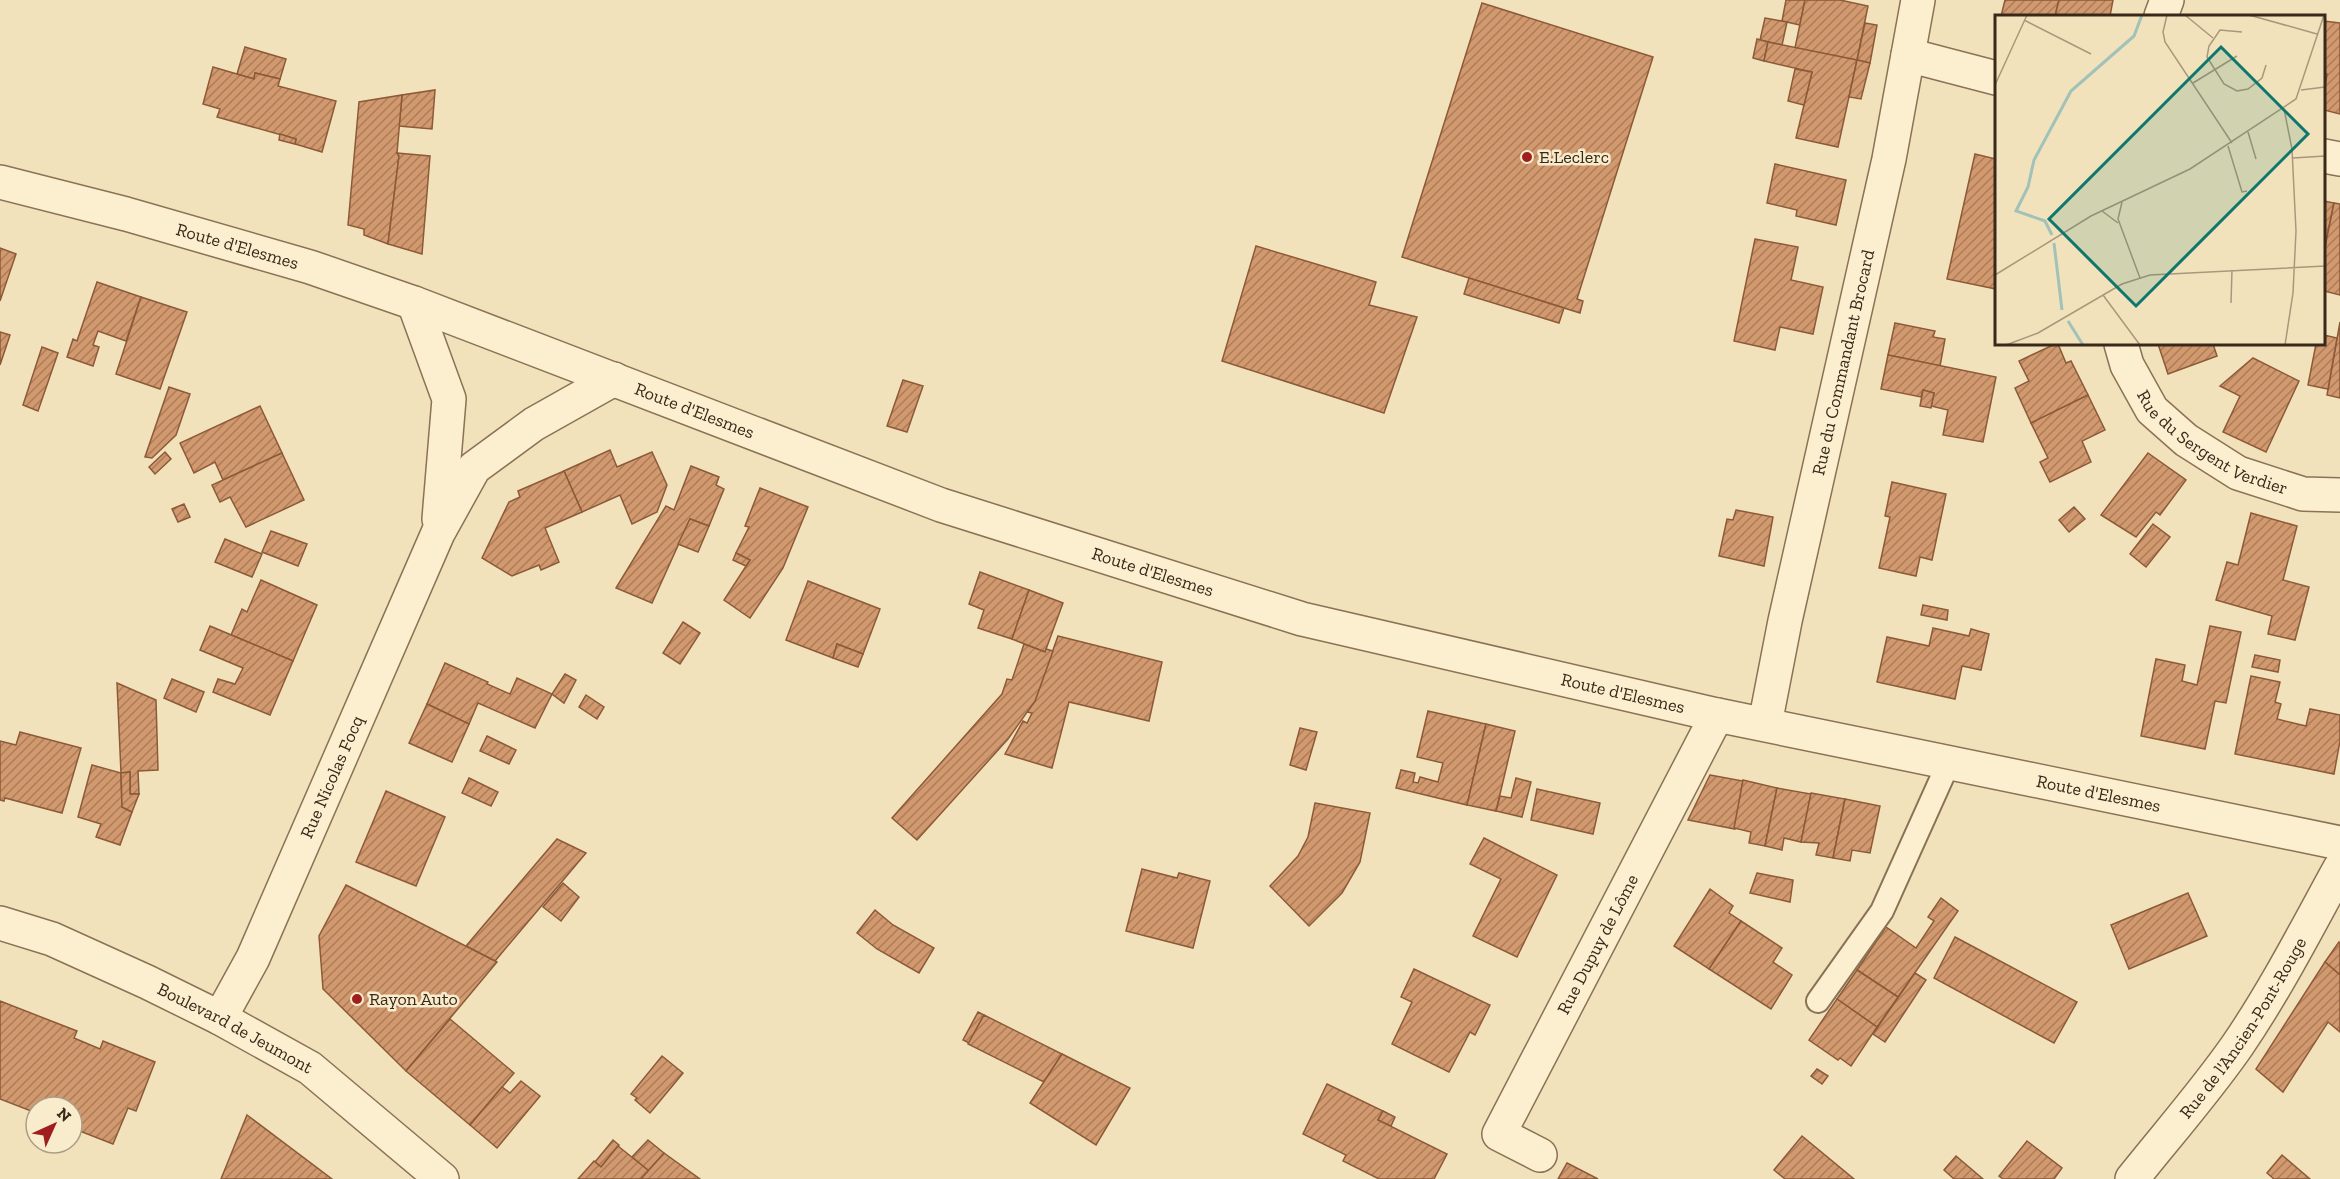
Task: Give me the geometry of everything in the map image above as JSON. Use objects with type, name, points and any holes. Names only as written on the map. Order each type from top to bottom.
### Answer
[{"type":"street","name":"Rue du Commandant Brocard","points":[[1765,724],[1785,621],[1889,159],[1918,0]]},
{"type":"street","points":[[2161,15],[2167,0]]},
{"type":"street","points":[[1908,55],[1995,78]]},
{"type":"street","points":[[2325,156],[2340,159]]},
{"type":"street","name":"Route d'Elesmes","points":[[0,182],[126,214],[310,267],[414,303],[941,505],[1302,619],[1717,715],[2141,804],[2340,843]]},
{"type":"street","name":"Rue Nicolas Focq","points":[[414,303],[449,399],[438,533]]},
{"type":"street","name":"Rue du Sergent Verdier","points":[[2121,345],[2127,365],[2152,410],[2186,440],[2238,473],[2303,494],[2340,495]]},
{"type":"street","name":"Rue Nicolas Focq","points":[[220,1018],[253,958],[438,533],[474,468],[534,424],[614,379]]},
{"type":"street","name":"Rue Dupuy de Lôme","points":[[1540,1155],[1499,1134],[1717,715]]},
{"type":"street","name":"Rue de l'Ancien-Pont-Rouge","points":[[2132,1179],[2200,1096],[2237,1045],[2307,931],[2340,868]]},
{"type":"street","name":"Boulevard de Jeumont","points":[[0,923],[52,939],[220,1018],[310,1068],[442,1179]]},
{"type":"lane","points":[[1818,1001],[1882,910],[1949,762]]},
{"type":"building","points":[[1786,0],[1805,0],[1800,25],[1782,21]]},
{"type":"building","points":[[1805,0],[1840,0],[1868,6],[1857,60],[1795,48]]},
{"type":"building","points":[[2005,0],[2059,0],[2055,15],[2001,15]]},
{"type":"building","points":[[2059,0],[2113,0],[2110,15],[2055,15]]},
{"type":"building","name":"E.Leclerc","points":[[1482,3],[1653,57],[1577,299],[1583,301],[1580,313],[1402,257]]},
{"type":"building","points":[[1765,18],[1787,22],[1782,45],[1760,40]]},
{"type":"building","points":[[2325,21],[2340,23],[2340,114],[2325,110],[2327,74],[2325,73]]},
{"type":"building","points":[[1865,23],[1877,25],[1870,63],[1857,60]]},
{"type":"building","points":[[1757,39],[1768,42],[1764,61],[1753,58]]},
{"type":"building","points":[[1768,42],[1857,60],[1838,147],[1796,138],[1812,72],[1764,61]]},
{"type":"building","points":[[245,47],[286,59],[280,79],[255,73],[254,79],[237,74]]},
{"type":"building","points":[[1857,60],[1870,63],[1861,99],[1849,97]]},
{"type":"building","points":[[213,67],[254,79],[255,73],[280,79],[278,86],[336,101],[322,152],[295,144],[296,139],[217,117],[220,109],[203,104]]},
{"type":"building","points":[[1795,69],[1812,72],[1804,105],[1788,101]]},
{"type":"building","points":[[435,90],[432,129],[399,126],[402,95]]},
{"type":"building","points":[[402,95],[397,153],[399,156],[388,244],[364,235],[364,229],[348,225],[359,102]]},
{"type":"building","points":[[280,134],[296,139],[295,144],[279,140]]},
{"type":"building","points":[[397,153],[430,156],[422,254],[388,244],[399,156]]},
{"type":"building","points":[[1975,154],[1995,159],[1995,289],[1947,279]]},
{"type":"building","points":[[1775,164],[1846,180],[1836,225],[1796,216],[1797,210],[1767,203]]},
{"type":"building","points":[[2325,201],[2334,203],[2325,245]]},
{"type":"building","points":[[2334,203],[2340,204],[2340,295],[2325,291],[2325,247]]},
{"type":"building","points":[[1755,239],[1798,247],[1791,280],[1823,287],[1813,334],[1780,327],[1775,350],[1734,341]]},
{"type":"building","points":[[1256,246],[1376,282],[1369,305],[1417,317],[1384,413],[1222,361]]},
{"type":"building","points":[[0,248],[16,254],[0,301]]},
{"type":"building","points":[[1469,278],[1564,308],[1559,323],[1464,294]]},
{"type":"building","points":[[97,282],[141,297],[126,341],[98,331],[93,345],[99,347],[93,366],[67,357],[73,339],[77,341]]},
{"type":"building","points":[[141,297],[187,312],[160,389],[116,374]]},
{"type":"building","points":[[2340,322],[2340,398],[2327,395]]},
{"type":"building","points":[[1895,323],[1935,331],[1933,337],[1945,339],[1940,366],[1888,355]]},
{"type":"building","points":[[0,332],[10,335],[0,365]]},
{"type":"building","points":[[2325,335],[2337,338],[2328,389],[2308,385],[2316,345],[2325,345]]},
{"type":"building","points":[[2053,345],[2058,345],[2066,363],[2071,361],[2088,395],[2031,423],[2015,388],[2029,381],[2019,361]]},
{"type":"building","points":[[2158,345],[2213,345],[2217,356],[2168,374]]},
{"type":"building","points":[[42,347],[58,353],[38,411],[23,405]]},
{"type":"building","points":[[1888,355],[1996,377],[1983,442],[1943,435],[1948,410],[1931,406],[1934,393],[1923,390],[1921,397],[1881,389]]},
{"type":"building","points":[[2253,358],[2299,381],[2266,452],[2223,432],[2240,396],[2220,386]]},
{"type":"building","points":[[903,380],[923,386],[907,432],[887,426]]},
{"type":"building","points":[[169,387],[190,394],[176,435],[152,458],[145,457]]},
{"type":"building","points":[[1923,390],[1934,393],[1931,408],[1920,406]]},
{"type":"building","points":[[2088,395],[2105,430],[2082,441],[2091,462],[2050,482],[2040,462],[2048,458],[2031,423]]},
{"type":"building","points":[[260,406],[282,453],[223,480],[215,462],[194,473],[180,443]]},
{"type":"building","points":[[610,450],[617,467],[652,452],[667,485],[657,512],[632,524],[620,495],[582,512],[564,471]]},
{"type":"building","points":[[165,452],[171,459],[155,474],[149,467]]},
{"type":"building","points":[[282,453],[304,500],[246,527],[230,497],[220,502],[212,485]]},
{"type":"building","points":[[2148,453],[2186,480],[2160,515],[2156,512],[2136,537],[2101,515]]},
{"type":"building","points":[[691,466],[719,477],[716,485],[724,489],[709,526],[690,519],[652,603],[616,588],[666,506],[674,510]]},
{"type":"building","points":[[564,471],[582,512],[545,528],[559,562],[541,570],[539,565],[512,576],[482,558],[509,502],[520,497],[518,491]]},
{"type":"building","points":[[1892,482],[1946,494],[1932,560],[1920,557],[1916,576],[1879,568],[1890,517],[1885,516]]},
{"type":"building","points":[[760,488],[808,507],[783,568],[750,618],[724,600],[750,560],[736,553],[749,527],[745,526]]},
{"type":"building","points":[[184,504],[190,517],[178,522],[172,509]]},
{"type":"building","points":[[2074,507],[2085,519],[2069,532],[2059,520]]},
{"type":"building","points":[[1736,510],[1773,517],[1764,566],[1719,556],[1727,519],[1733,520]]},
{"type":"building","points":[[2251,513],[2297,526],[2283,580],[2309,587],[2295,640],[2268,634],[2272,616],[2216,600],[2227,562],[2238,565]]},
{"type":"building","points":[[690,519],[709,526],[698,552],[678,544]]},
{"type":"building","points":[[2153,524],[2170,537],[2146,567],[2130,554]]},
{"type":"building","points":[[271,531],[307,544],[298,566],[262,552]]},
{"type":"building","points":[[225,539],[262,554],[252,577],[215,562]]},
{"type":"building","points":[[736,553],[750,560],[746,566],[733,560]]},
{"type":"building","points":[[980,572],[1029,590],[1012,639],[978,628],[984,610],[969,604]]},
{"type":"building","points":[[261,580],[317,605],[293,661],[231,635],[242,609],[247,612]]},
{"type":"building","points":[[808,581],[880,609],[863,654],[837,644],[833,658],[786,640]]},
{"type":"building","points":[[1029,590],[1063,603],[1045,652],[1012,639]]},
{"type":"building","points":[[1923,605],[1948,610],[1947,620],[1921,615]]},
{"type":"building","points":[[683,622],[700,633],[680,664],[663,653]]},
{"type":"building","points":[[210,626],[293,661],[270,715],[213,692],[218,679],[235,684],[243,668],[200,650]]},
{"type":"building","points":[[2210,626],[2241,632],[2226,703],[2215,701],[2205,749],[2141,736],[2156,659],[2185,665],[2182,681],[2197,685]]},
{"type":"building","points":[[1933,628],[1969,636],[1971,629],[1989,634],[1981,670],[1962,666],[1955,699],[1877,682],[1887,637],[1929,646]]},
{"type":"building","points":[[1058,636],[1162,662],[1149,721],[1069,702],[1052,768],[1005,754],[1023,721],[1027,723],[1032,713],[1027,712],[1035,701]]},
{"type":"building","points":[[837,644],[863,654],[858,667],[833,658]]},
{"type":"building","points":[[1024,644],[1045,652],[1046,649],[1053,651],[1035,701],[1008,739],[917,840],[892,818],[1002,694],[1007,679],[1012,680]]},
{"type":"building","points":[[2255,655],[2280,660],[2278,672],[2252,667]]},
{"type":"building","points":[[445,663],[510,694],[517,678],[552,694],[535,728],[478,703],[469,724],[427,704]]},
{"type":"building","points":[[565,674],[576,680],[564,703],[552,694]]},
{"type":"building","points":[[2251,676],[2280,682],[2275,702],[2281,704],[2277,719],[2306,726],[2310,709],[2340,715],[2340,741],[2334,774],[2235,754]]},
{"type":"building","points":[[172,679],[204,692],[196,712],[164,698]]},
{"type":"building","points":[[117,683],[156,700],[158,770],[138,771],[139,794],[130,794],[130,772],[121,773]]},
{"type":"building","points":[[586,695],[604,707],[597,719],[579,707]]},
{"type":"building","points":[[427,704],[469,724],[452,762],[409,743]]},
{"type":"building","points":[[1428,711],[1486,724],[1467,805],[1396,788],[1401,770],[1415,773],[1413,782],[1418,783],[1420,777],[1438,782],[1443,763],[1417,757]]},
{"type":"building","points":[[1486,724],[1515,731],[1496,811],[1467,805]]},
{"type":"building","points":[[1300,728],[1317,732],[1306,770],[1290,765]]},
{"type":"building","points":[[20,732],[81,748],[62,813],[5,798],[4,801],[0,800],[0,741],[16,745]]},
{"type":"building","points":[[487,736],[516,750],[509,764],[480,751]]},
{"type":"building","points":[[92,765],[121,773],[122,807],[132,812],[120,845],[96,837],[101,824],[78,817]]},
{"type":"building","points":[[130,772],[130,794],[139,794],[132,812],[122,807],[121,773]]},
{"type":"building","points":[[1710,775],[1743,781],[1735,829],[1688,820]]},
{"type":"building","points":[[469,778],[498,792],[491,806],[462,793]]},
{"type":"building","points":[[1516,778],[1531,782],[1522,817],[1496,811],[1500,796],[1511,798]]},
{"type":"building","points":[[1743,780],[1777,788],[1765,846],[1749,843],[1751,832],[1734,828]]},
{"type":"building","points":[[1777,788],[1811,794],[1801,842],[1784,838],[1782,850],[1765,846]]},
{"type":"building","points":[[1537,789],[1600,803],[1593,834],[1531,820]]},
{"type":"building","points":[[386,791],[445,817],[416,886],[356,862]]},
{"type":"building","points":[[1811,793],[1845,799],[1833,858],[1816,855],[1819,843],[1801,842]]},
{"type":"building","points":[[1845,799],[1880,806],[1870,853],[1852,850],[1850,861],[1833,858]]},
{"type":"building","points":[[1315,803],[1370,813],[1360,862],[1342,893],[1309,926],[1270,886],[1298,856],[1308,837]]},
{"type":"building","points":[[1484,838],[1557,875],[1517,957],[1473,936],[1501,879],[1470,864]]},
{"type":"building","points":[[557,839],[586,853],[495,961],[466,946]]},
{"type":"building","points":[[1142,869],[1177,878],[1179,873],[1210,881],[1193,948],[1126,931]]},
{"type":"building","points":[[1757,873],[1793,880],[1790,902],[1750,893]]},
{"type":"building","points":[[563,883],[579,897],[561,921],[543,907]]},
{"type":"building","points":[[346,885],[497,962],[406,1071],[323,989],[319,936]]},
{"type":"building","points":[[1710,889],[1733,906],[1729,913],[1741,921],[1709,969],[1674,946]]},
{"type":"building","points":[[2188,893],[2207,936],[2129,969],[2111,925]]},
{"type":"building","points":[[1941,898],[1958,911],[1898,997],[1857,970],[1886,927],[1916,948],[1934,921],[1928,917]]},
{"type":"building","points":[[875,910],[893,925],[934,948],[919,973],[877,949],[857,933]]},
{"type":"building","points":[[1741,921],[1782,948],[1773,962],[1792,975],[1771,1009],[1709,969]]},
{"type":"building","points":[[1955,937],[2077,1002],[2054,1043],[1934,978]]},
{"type":"building","points":[[2340,943],[2340,975],[2325,962]]},
{"type":"building","points":[[2325,962],[2340,975],[2340,1032],[2328,1022],[2283,1092],[2256,1069]]},
{"type":"building","points":[[1414,969],[1490,1005],[1475,1035],[1470,1032],[1449,1072],[1392,1044],[1412,1002],[1401,997]]},
{"type":"building","points":[[1857,970],[1898,997],[1877,1027],[1837,999]]},
{"type":"building","points":[[1915,973],[1926,980],[1885,1042],[1873,1034]]},
{"type":"building","points":[[1837,999],[1877,1027],[1851,1066],[1809,1040]]},
{"type":"building","points":[[0,1001],[77,1031],[74,1038],[100,1049],[103,1041],[155,1062],[136,1111],[128,1108],[113,1144],[84,1133],[84,1095],[24,1095],[24,1108],[0,1099]]},
{"type":"building","points":[[978,1012],[984,1015],[969,1043],[963,1040]]},
{"type":"building","points":[[984,1015],[1062,1054],[1044,1082],[968,1044]]},
{"type":"building","points":[[450,1019],[514,1073],[470,1125],[406,1071]]},
{"type":"building","points":[[1062,1054],[1130,1088],[1096,1145],[1030,1103]]},
{"type":"building","points":[[662,1056],[683,1073],[650,1113],[631,1094]]},
{"type":"building","points":[[1817,1069],[1828,1076],[1822,1084],[1811,1076]]},
{"type":"building","points":[[521,1081],[540,1096],[497,1148],[470,1125],[502,1087],[510,1093]]},
{"type":"building","points":[[1327,1084],[1383,1111],[1378,1120],[1447,1154],[1434,1179],[1379,1179],[1343,1161],[1346,1155],[1303,1134]]},
{"type":"building","points":[[1383,1111],[1395,1117],[1391,1126],[1378,1120]]},
{"type":"building","points":[[247,1115],[332,1179],[221,1179]]},
{"type":"building","points":[[1802,1136],[1854,1179],[1785,1179],[1774,1170]]},
{"type":"building","points":[[613,1140],[619,1145],[601,1167],[595,1162]]},
{"type":"building","points":[[648,1140],[664,1153],[649,1171],[632,1157]]},
{"type":"building","points":[[2027,1141],[2062,1168],[2054,1179],[2003,1179],[1999,1176]]},
{"type":"building","points":[[618,1146],[649,1171],[641,1179],[578,1179],[594,1161],[601,1167]]},
{"type":"building","points":[[664,1153],[700,1179],[641,1179]]},
{"type":"building","points":[[2282,1155],[2310,1179],[2274,1179],[2267,1173]]},
{"type":"building","points":[[1956,1156],[1983,1179],[1954,1179],[1944,1170]]},
{"type":"building","points":[[1567,1163],[1598,1179],[1558,1179]]},
{"type":"place","name":"E.Leclerc","points":[[1527,157]]},
{"type":"place","name":"Rayon Auto","points":[[357,999]]}]
